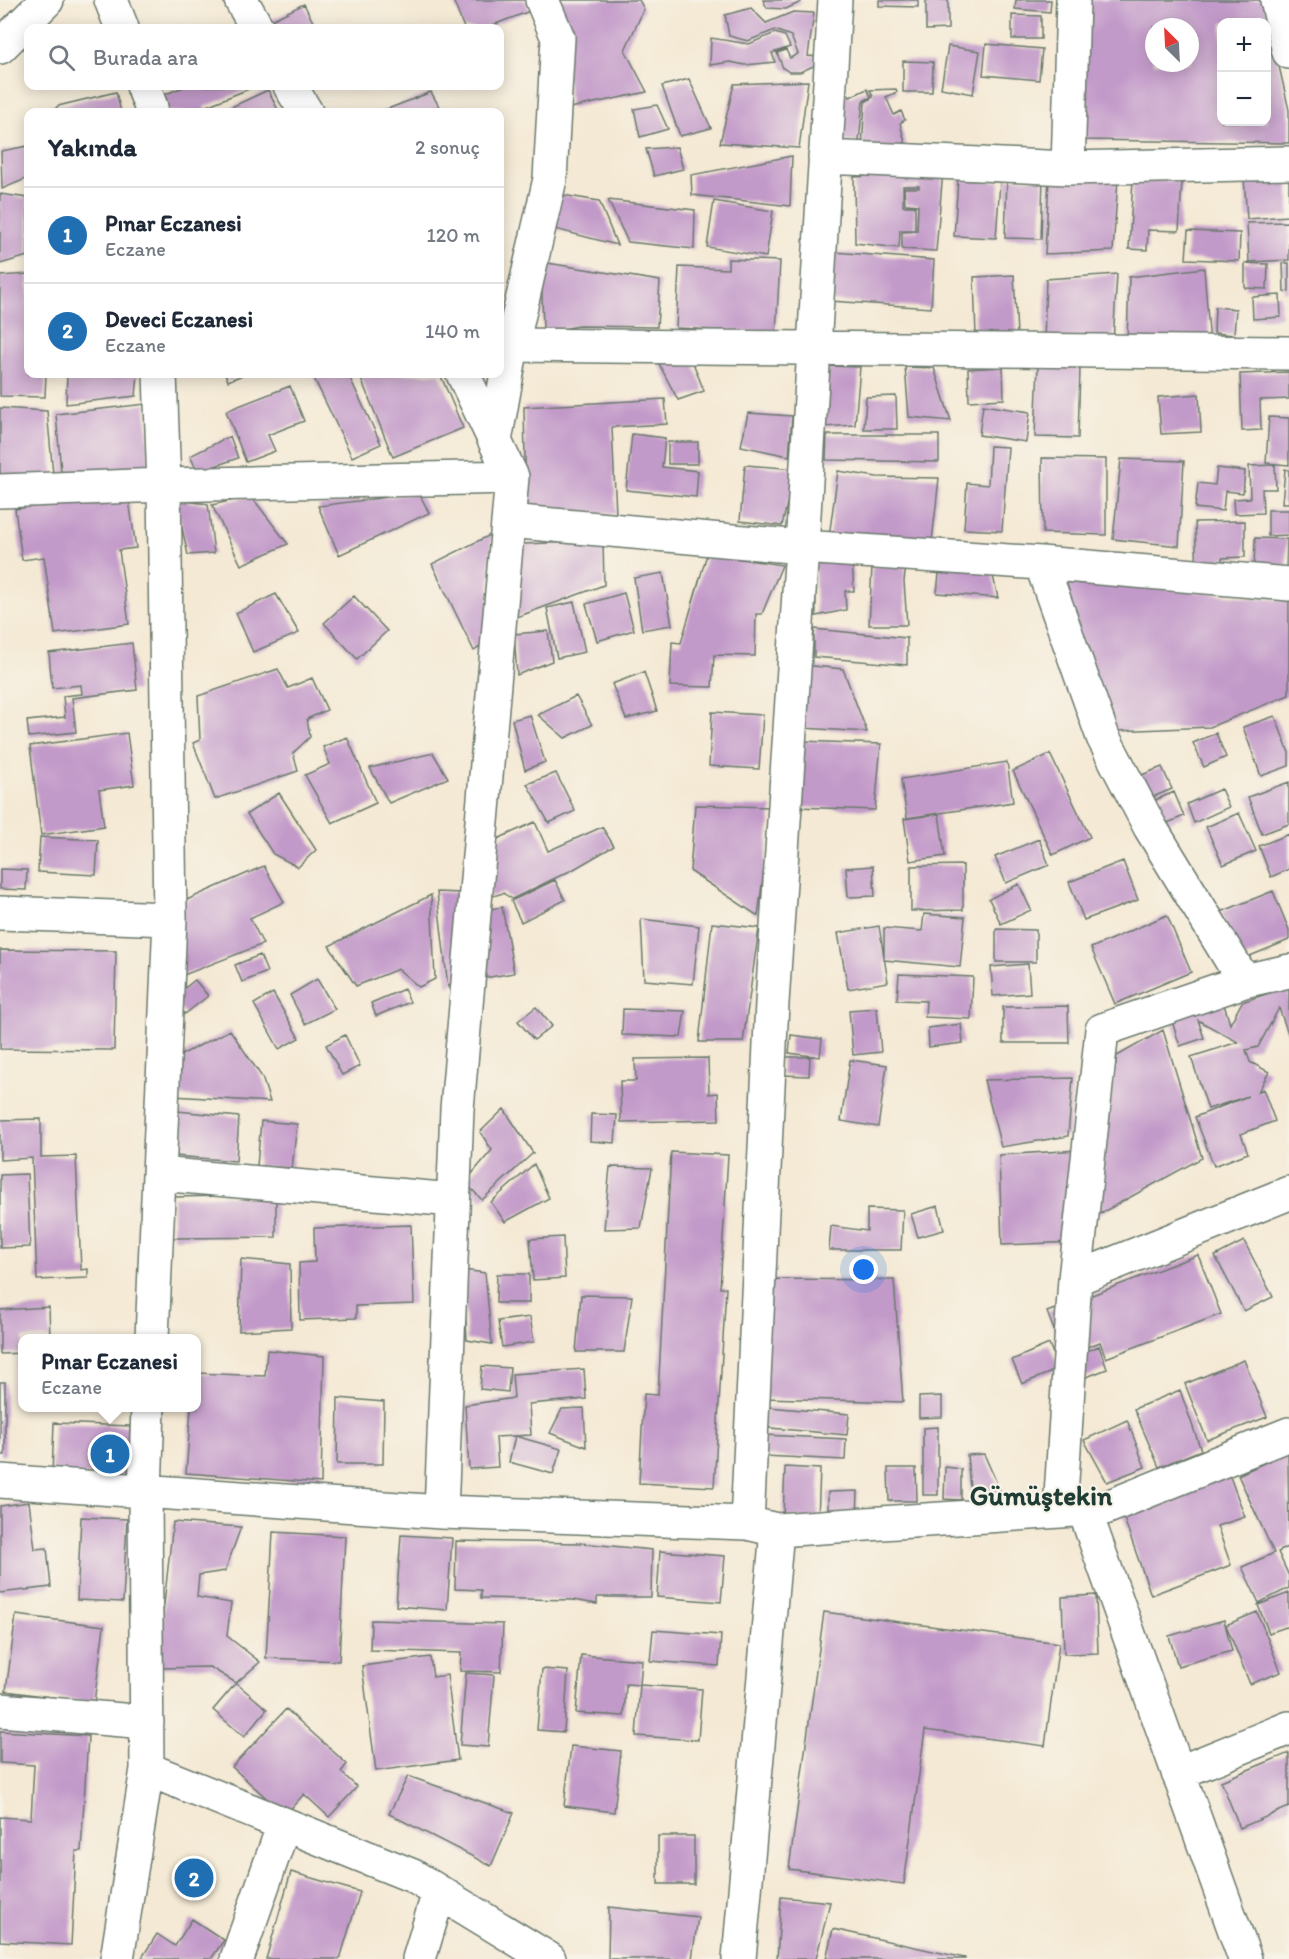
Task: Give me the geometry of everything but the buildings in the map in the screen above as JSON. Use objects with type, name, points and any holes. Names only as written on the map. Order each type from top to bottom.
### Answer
[{"type":"street","points":[[0,46],[47,0]]},
{"type":"street","points":[[111,0],[120,24]]},
{"type":"street","points":[[241,0],[255,24]]},
{"type":"street","points":[[504,365],[506,348],[550,179],[558,38],[542,0]]},
{"type":"street","points":[[739,1959],[762,1527],[772,1003],[835,0]]},
{"type":"street","points":[[1068,168],[1073,0]]},
{"type":"street","points":[[1277,0],[1289,52]]},
{"type":"street","points":[[145,90],[151,108]]},
{"type":"street","points":[[292,90],[304,108]]},
{"type":"street","points":[[825,157],[1068,168],[1289,163]]},
{"type":"street","points":[[506,348],[1289,353]]},
{"type":"street","points":[[152,1334],[170,919],[164,485],[160,378]]},
{"type":"street","points":[[441,1512],[457,1109],[512,477],[465,378]]},
{"type":"street","points":[[495,441],[502,378]]},
{"type":"street","points":[[0,491],[512,477]]},
{"type":"street","points":[[508,521],[802,547],[1041,562],[1289,584]]},
{"type":"street","points":[[1041,562],[1103,737],[1150,827],[1244,981]]},
{"type":"street","points":[[0,913],[170,919]]},
{"type":"street","points":[[1245,1959],[1178,1773],[1072,1510],[1076,1279],[1102,1030],[1244,981],[1289,971]]},
{"type":"street","points":[[159,1174],[453,1200]]},
{"type":"street","points":[[1076,1279],[1289,1193]]},
{"type":"street","points":[[117,1959],[147,1769],[145,1492],[148,1412]]},
{"type":"street","points":[[0,1481],[441,1512],[762,1527],[1105,1508],[1289,1434]]},
{"type":"street","points":[[0,1710],[147,1722]]},
{"type":"street","points":[[1178,1773],[1289,1728]]},
{"type":"street","points":[[147,1769],[413,1876],[549,1959]]},
{"type":"street","points":[[237,1959],[284,1824]]},
{"type":"street","points":[[419,1959],[439,1892]]},
{"type":"place","name":"Pınar Eczanesi","points":[[110,1454]]},
{"type":"place","name":"Deveci Eczanesi","points":[[194,1878]]},
{"type":"district","name":"Gümüştekin","points":[[1041,1495]]}]
